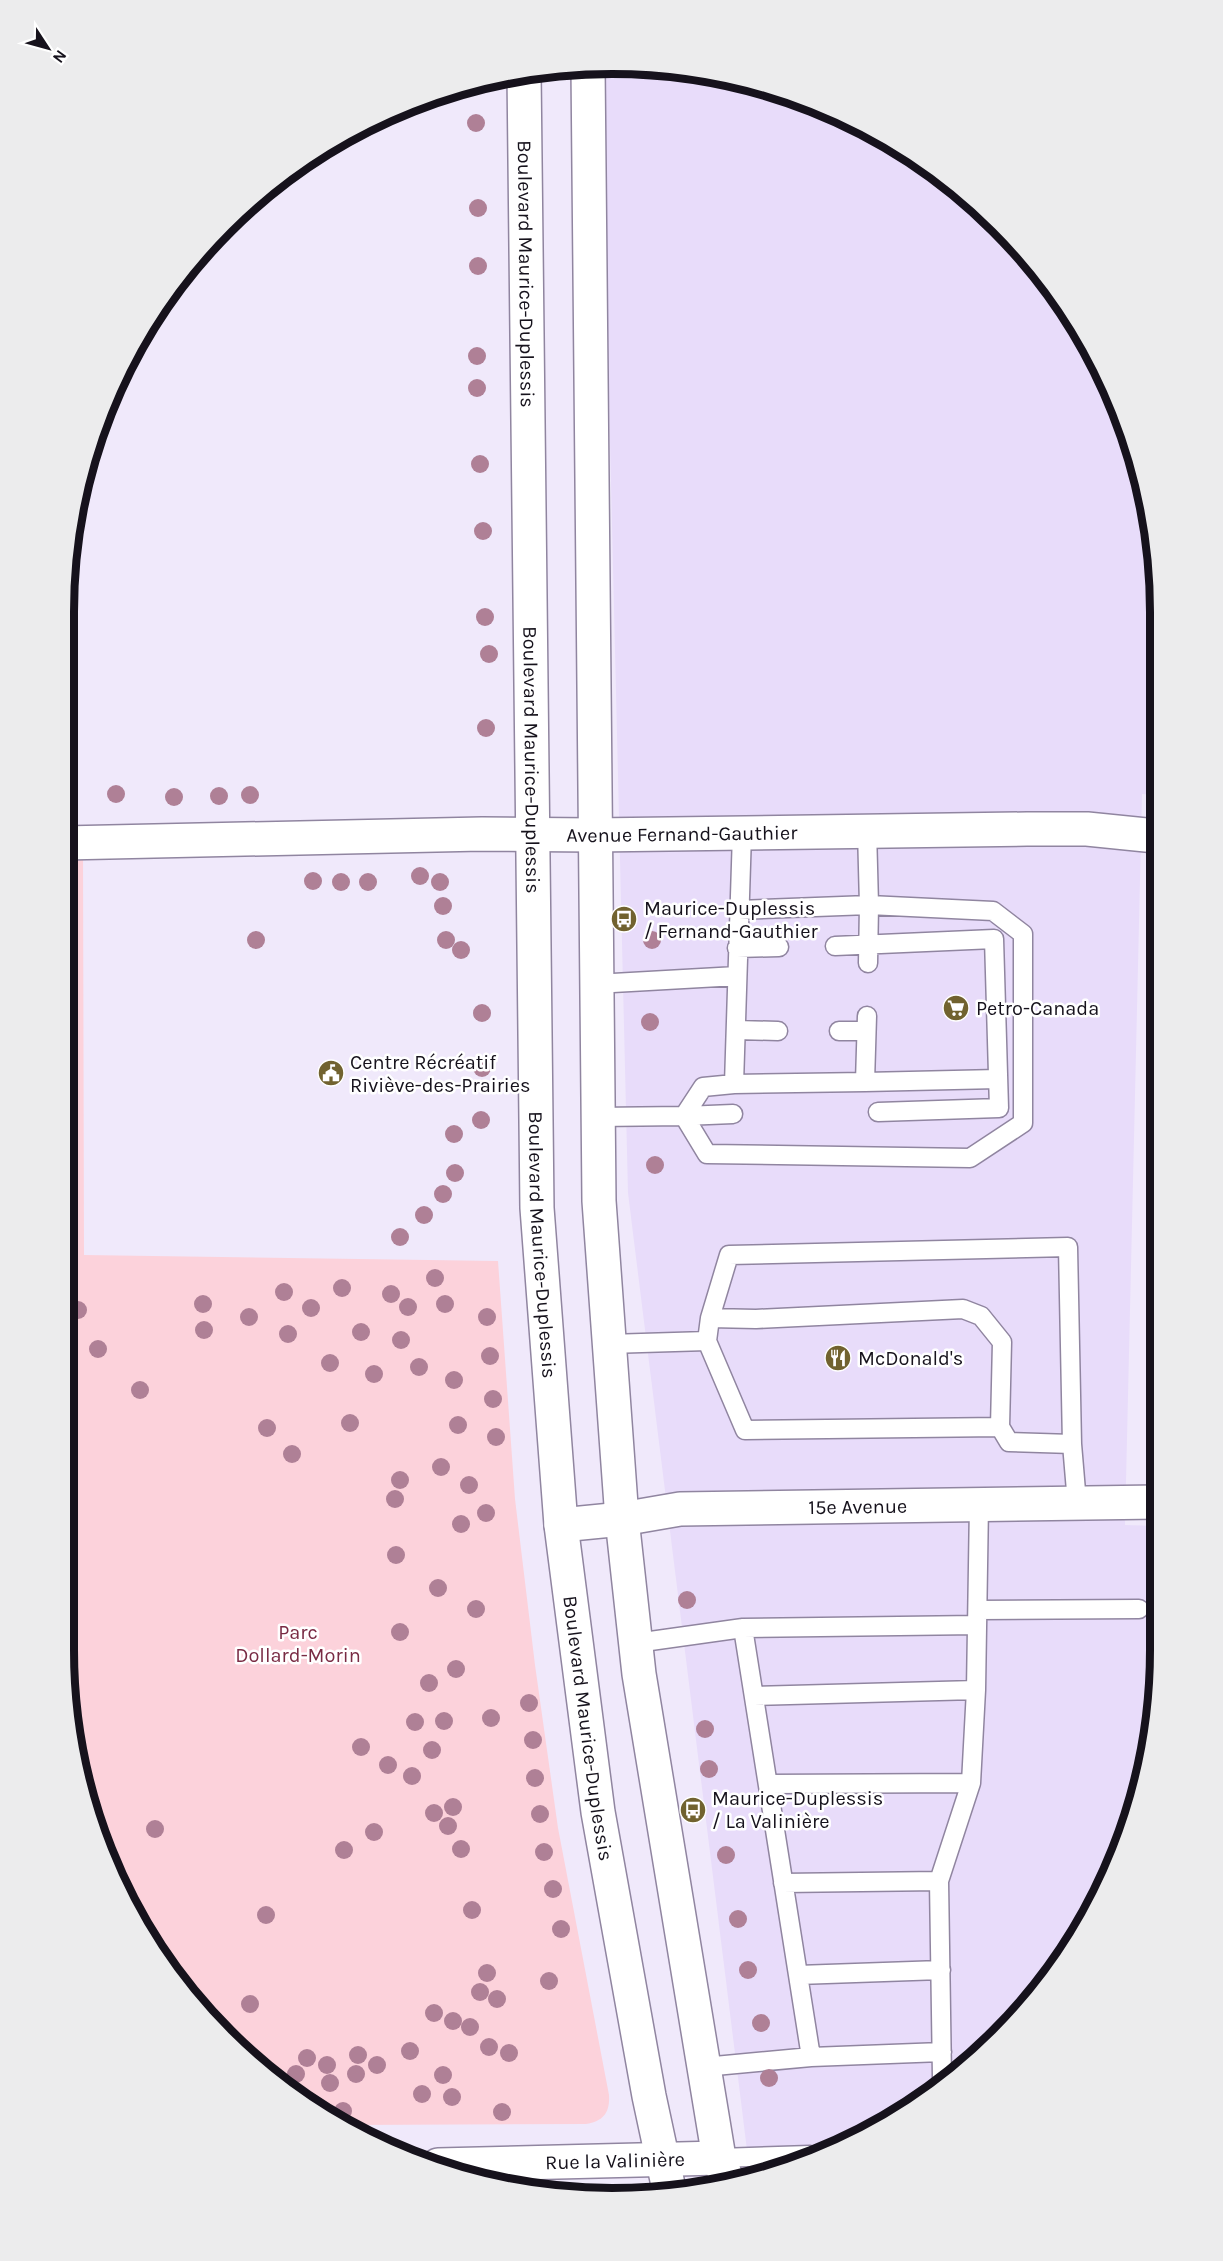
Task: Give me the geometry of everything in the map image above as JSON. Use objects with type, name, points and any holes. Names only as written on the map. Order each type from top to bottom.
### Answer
[{"type":"street","points":[[588,75],[599,1201],[622,1519],[636,1643],[664,1832],[723,2169]]},
{"type":"street","name":"Boulevard Maurice-Duplessis","points":[[524,81],[537,1208],[561,1525],[598,1812],[649,2096],[668,2184]]},
{"type":"street","name":"Avenue Fernand-Gauthier","points":[[74,843],[867,830],[1087,829],[1150,835]]},
{"type":"street","name":"15e Avenue","points":[[561,1525],[622,1519],[680,1509],[1150,1502]]},
{"type":"street","name":"Rue la Valinière","points":[[457,2164],[663,2158],[723,2169]]},
{"type":"lane","points":[[867,830],[868,963]]},
{"type":"lane","points":[[734,1084],[742,833]]},
{"type":"lane","points":[[684,1116],[707,1154],[970,1158],[1023,1123],[1023,933],[993,910],[869,905],[739,909]]},
{"type":"lane","points":[[835,946],[994,939],[999,1108],[878,1112]]},
{"type":"lane","points":[[737,948],[779,947]]},
{"type":"lane","points":[[596,984],[737,976]]},
{"type":"lane","points":[[839,1031],[867,1024],[865,1082]]},
{"type":"lane","points":[[735,1030],[778,1031]]},
{"type":"lane","points":[[684,1116],[703,1087],[734,1084],[998,1078]]},
{"type":"lane","points":[[597,1117],[733,1114]]},
{"type":"lane","points":[[1000,1427],[745,1430],[707,1341],[710,1318],[729,1255],[1068,1247],[1072,1444],[1077,1503]]},
{"type":"lane","points":[[710,1318],[756,1319],[963,1309],[981,1316],[1002,1342],[1000,1427],[1009,1442],[1072,1444]]},
{"type":"lane","points":[[609,1344],[707,1341]]},
{"type":"lane","points":[[942,2074],[939,1881],[971,1783],[976,1690],[979,1504]]},
{"type":"lane","points":[[636,1643],[744,1628],[1139,1609]]},
{"type":"lane","points":[[744,1628],[811,2057]]},
{"type":"lane","points":[[754,1696],[976,1690]]},
{"type":"lane","points":[[768,1785],[971,1783]]},
{"type":"lane","points":[[783,1883],[939,1881]]},
{"type":"lane","points":[[798,1975],[941,1970]]},
{"type":"lane","points":[[704,2067],[811,2057],[942,2052]]},
{"type":"lane","points":[[723,2169],[783,2159]]},
{"type":"shaded area","points":[[601,74],[612,74],[682,78],[716,84],[751,92],[817,114],[849,129],[910,164],[966,207],[992,231],[1016,257],[1059,313],[1094,374],[1109,406],[1131,472],[1145,541],[1148,576],[1150,795],[1142,794],[1125,1525],[1150,1526],[1150,1649],[1145,1720],[1131,1789],[1109,1855],[1077,1918],[1038,1977],[992,2030],[939,2076],[880,2115],[817,2147],[762,2166],[749,2166],[628,1193]]},
{"type":"green space","name":"Parc Dollard-Morin","points":[[74,850],[83,850],[84,1255],[498,1261],[515,1499],[535,1665],[558,1828],[609,2095],[605,2115],[597,2121],[586,2124],[361,2125],[342,2115],[313,2097],[257,2054],[207,2004],[164,1948],[129,1887],[114,1855],[92,1789],[78,1720],[75,1685]]},
{"type":"place","name":"Maurice-Duplessis / Fernand-Gauthier","points":[[624,919]]},
{"type":"place","name":"Petro-Canada","points":[[956,1008]]},
{"type":"place","name":"Centre Récréatif Riviève-des-Prairies","points":[[331,1073]]},
{"type":"place","name":"McDonald's","points":[[838,1358]]},
{"type":"place","name":"Maurice-Duplessis / La Valinière","points":[[693,1810]]}]
